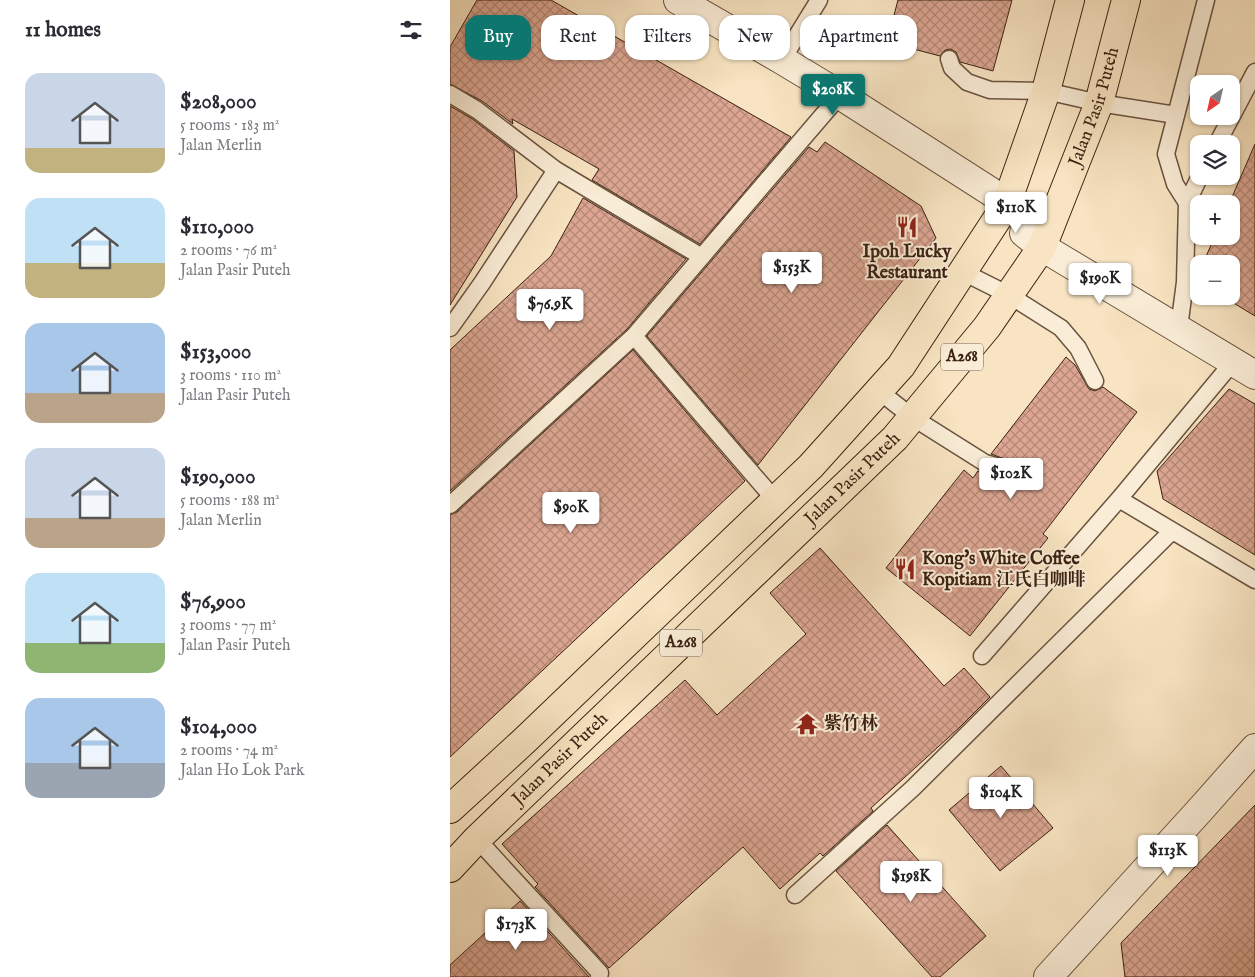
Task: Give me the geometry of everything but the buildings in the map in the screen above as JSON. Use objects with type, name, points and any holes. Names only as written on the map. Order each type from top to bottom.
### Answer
[{"type":"main road","name":"Jalan Pasir Puteh","points":[[450,810],[532,734],[811,466],[901,366],[1003,209],[1046,92],[1070,0]]},
{"type":"main road","name":"Jalan Pasir Puteh","points":[[450,868],[477,839],[895,438],[987,327],[1046,238],[1099,103],[1126,0]]},
{"type":"street","points":[[678,0],[719,24]]},
{"type":"street","points":[[782,60],[840,95],[1178,328],[1244,368]]},
{"type":"street","points":[[1048,977],[1255,748]]},
{"type":"lane","points":[[790,47],[819,0]]},
{"type":"lane","points":[[1186,202],[1175,184],[1166,154],[1206,0]]},
{"type":"lane","points":[[949,59],[952,68],[967,82],[990,90],[1046,92],[1099,103],[1176,115]]},
{"type":"lane","points":[[1223,135],[1255,72]]},
{"type":"lane","points":[[450,94],[477,110],[556,170],[702,257]]},
{"type":"lane","points":[[450,505],[634,336],[840,95]]},
{"type":"lane","points":[[450,328],[482,283],[556,170]]},
{"type":"lane","points":[[1178,328],[1185,282],[1186,202],[1195,185]]},
{"type":"lane","points":[[963,272],[1009,295],[1061,328],[1078,348],[1095,381]]},
{"type":"lane","points":[[634,336],[775,500]]},
{"type":"lane","points":[[982,656],[1118,498],[1244,368]]},
{"type":"lane","points":[[879,391],[912,417],[985,463],[1006,469]]},
{"type":"lane","points":[[1118,498],[1255,580]]},
{"type":"lane","points":[[795,894],[914,788],[1172,531]]},
{"type":"lane","points":[[477,839],[600,973],[599,977]]},
{"type":"place","name":"Ipoh Lucky Restaurant","points":[[907,227]]},
{"type":"place","name":"Kong's White Coffee Kopitiam 江氏白咖啡","points":[[905,569]]},
{"type":"place","name":"紫竹林","points":[[807,724]]}]
